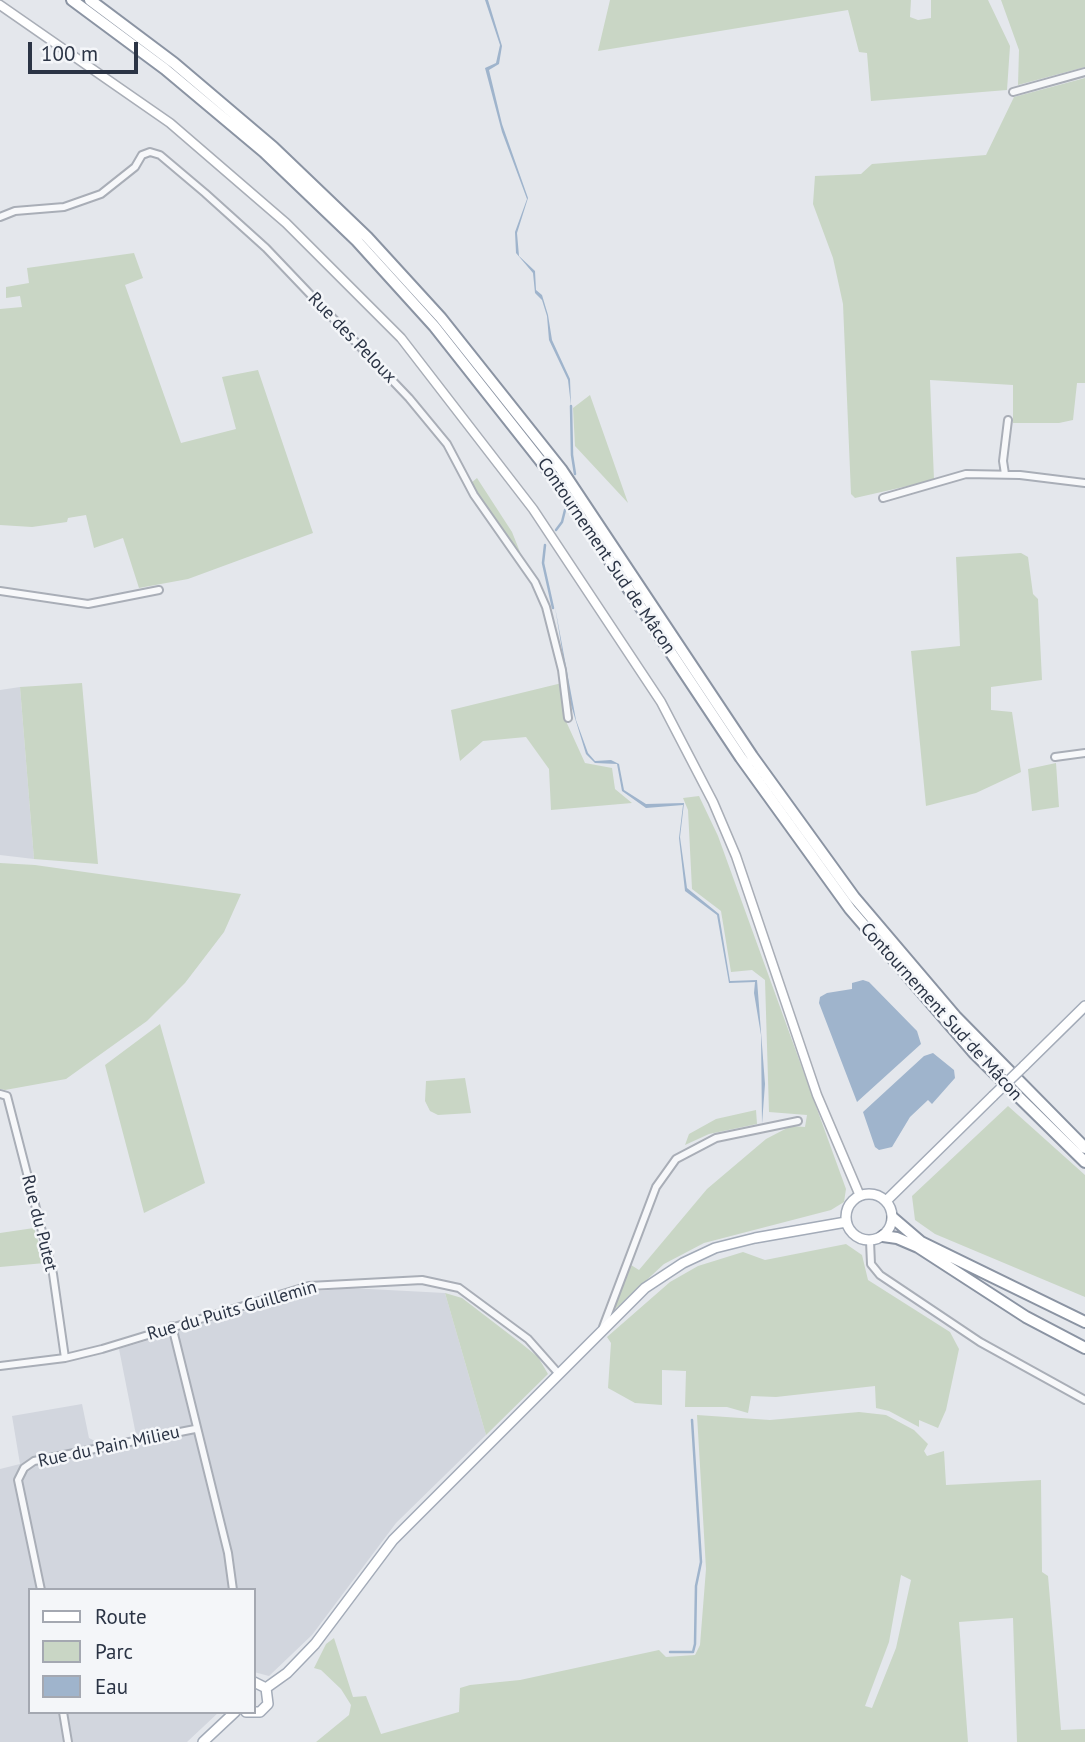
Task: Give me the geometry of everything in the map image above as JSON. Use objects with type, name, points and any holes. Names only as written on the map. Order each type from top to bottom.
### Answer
[{"type":"highway","name":"Contournement Sud de Mâcon","points":[[72,0],[165,69],[264,152],[356,241],[440,333],[558,483],[741,758],[844,901],[966,1044],[1085,1162]]},
{"type":"highway","name":"Contournement Sud de Mâcon","points":[[90,0],[174,63],[273,147],[367,237],[441,318],[561,469],[752,756],[854,897],[963,1025],[1085,1148]]},
{"type":"highway","points":[[893,1218],[906,1231],[930,1247],[1085,1322]]},
{"type":"highway","points":[[883,1237],[897,1238],[918,1247],[1026,1317],[1085,1348]]},
{"type":"main road","points":[[0,5],[170,123],[286,223],[401,338],[533,509],[661,702],[713,802],[736,856],[817,1095],[860,1196]]},
{"type":"main road","points":[[886,1201],[1085,1006]]},
{"type":"main road","points":[[874,1194],[886,1201],[893,1218],[883,1237],[870,1241],[854,1236],[846,1222],[850,1203],[860,1196],[874,1194]]},
{"type":"main road","points":[[265,1688],[287,1673],[315,1644],[393,1541],[645,1289],[695,1257],[755,1238],[846,1222]]},
{"type":"main road","points":[[256,1683],[265,1688],[269,1698],[265,1709],[256,1714]]},
{"type":"main road","points":[[203,1742],[233,1714]]},
{"type":"street","points":[[1013,92],[1085,72]]},
{"type":"street","name":"Rue des Peloux","points":[[0,217],[15,211],[64,206],[101,194],[135,167],[142,155],[150,152],[160,155],[205,193],[266,248],[409,398],[447,444],[474,495],[535,582],[546,607],[562,670],[568,718]]},
{"type":"street","points":[[1004,474],[1008,420]]},
{"type":"street","points":[[883,498],[965,474],[1004,474],[1085,482]]},
{"type":"street","points":[[0,591],[81,603],[159,590]]},
{"type":"street","points":[[1055,757],[1085,752]]},
{"type":"street","name":"Rue du Putet","points":[[0,1094],[7,1096],[53,1274],[65,1358]]},
{"type":"street","points":[[603,1329],[656,1187],[676,1159],[716,1138],[798,1121]]},
{"type":"street","points":[[870,1241],[870,1264],[880,1275],[980,1342],[1085,1400]]},
{"type":"street","name":"Rue du Puits Guillemin","points":[[0,1366],[65,1358],[309,1286],[422,1280],[459,1289],[528,1339],[559,1374]]},
{"type":"street","points":[[172,1326],[195,1429],[228,1553],[233,1588]]},
{"type":"street","name":"Rue du Pain Milieu","points":[[41,1588],[18,1480],[24,1468],[34,1461],[195,1429]]},
{"type":"street","points":[[63,1714],[68,1742]]},
{"type":"shaded area","points":[[20,687],[34,859],[0,855],[0,690]]},
{"type":"shaded area","points":[[350,1288],[445,1293],[486,1435],[396,1523],[312,1635],[269,1676],[256,1673],[256,1588],[28,1588],[28,1714],[217,1714],[187,1742],[0,1742],[0,1469],[20,1464],[12,1416],[82,1404],[89,1438],[103,1445],[136,1435],[119,1349],[310,1292]]},
{"type":"green space","points":[[610,0],[911,0],[910,17],[918,20],[931,18],[931,0],[988,0],[1010,46],[1007,90],[871,101],[867,53],[859,52],[848,10],[598,51]]},
{"type":"green space","points":[[1001,0],[1085,0],[1085,67],[1018,85],[1019,50]]},
{"type":"green space","points":[[1085,78],[1085,383],[1077,383],[1073,420],[1059,423],[1013,423],[1013,385],[930,380],[934,480],[855,498],[851,494],[843,304],[833,258],[813,204],[815,176],[861,174],[872,164],[986,155],[1014,97]]},
{"type":"green space","points":[[134,253],[143,278],[125,285],[181,443],[236,429],[222,377],[258,370],[313,533],[188,579],[139,588],[123,538],[94,548],[86,515],[68,518],[67,522],[32,527],[0,525],[0,309],[22,307],[20,296],[6,298],[6,287],[29,283],[27,268]]},
{"type":"green space","points":[[590,395],[628,503],[575,446],[573,408]]},
{"type":"green space","points":[[477,478],[512,532],[522,557],[476,494],[471,483]]},
{"type":"green space","points":[[1021,553],[1028,557],[1033,594],[1038,599],[1042,680],[991,687],[991,710],[1012,712],[1021,772],[976,793],[926,806],[911,651],[960,646],[956,557]]},
{"type":"green space","points":[[82,683],[98,864],[34,859],[20,687]]},
{"type":"green space","points":[[562,683],[565,719],[585,763],[612,768],[615,789],[632,803],[551,810],[549,769],[526,737],[483,741],[460,761],[451,710]]},
{"type":"green space","points":[[1056,763],[1059,807],[1032,811],[1028,769]]},
{"type":"green space","points":[[699,796],[718,836],[846,1189],[844,1202],[831,1210],[704,1243],[664,1264],[614,1310],[631,1265],[639,1270],[707,1189],[766,1139],[791,1126],[805,1127],[807,1115],[769,1112],[765,980],[752,970],[731,972],[721,911],[692,889],[688,810],[683,798]]},
{"type":"green space","points":[[0,863],[35,865],[241,894],[224,932],[185,983],[147,1021],[66,1079],[5,1090],[0,1089]]},
{"type":"green space","points":[[160,1024],[205,1183],[144,1213],[105,1065]]},
{"type":"green space","points":[[465,1078],[471,1113],[438,1115],[430,1111],[425,1101],[426,1081]]},
{"type":"green space","points":[[1008,1106],[1085,1175],[1085,1297],[935,1234],[915,1220],[912,1196]]},
{"type":"green space","points":[[756,1110],[757,1124],[709,1134],[685,1145],[689,1134],[716,1119]]},
{"type":"green space","points":[[34,1228],[45,1263],[0,1267],[0,1233]]},
{"type":"green space","points":[[846,1244],[862,1255],[868,1280],[950,1332],[959,1349],[946,1410],[938,1428],[919,1420],[919,1427],[889,1411],[876,1408],[875,1386],[776,1397],[751,1396],[748,1413],[727,1407],[685,1407],[686,1371],[662,1370],[662,1405],[635,1403],[608,1388],[611,1343],[607,1337],[670,1282],[698,1266],[743,1252],[765,1260]]},
{"type":"green space","points":[[445,1293],[462,1298],[522,1344],[538,1357],[548,1374],[486,1435]]},
{"type":"green space","points":[[859,1412],[886,1415],[914,1430],[928,1444],[924,1451],[927,1456],[944,1451],[946,1485],[1041,1480],[1042,1572],[1048,1576],[1061,1730],[1085,1729],[1085,1742],[1017,1742],[1013,1618],[959,1622],[968,1742],[316,1742],[349,1715],[351,1705],[341,1689],[321,1670],[314,1668],[326,1644],[334,1638],[353,1697],[366,1696],[381,1734],[459,1712],[460,1688],[470,1685],[520,1680],[659,1650],[666,1657],[695,1655],[700,1645],[706,1569],[697,1415],[770,1420]],"holes":[[[901,1575],[911,1580],[896,1648],[872,1708],[865,1706],[889,1642]]]},
{"type":"water","points":[[485,0],[488,0],[502,46],[499,64],[489,70],[502,124],[528,198],[517,233],[519,256],[535,271],[536,290],[542,295],[548,315],[552,340],[570,379],[571,406],[568,380],[549,340],[547,316],[542,300],[535,293],[533,273],[516,253],[515,232],[527,199],[502,132],[485,68],[496,63],[500,45]]},
{"type":"water","points":[[555,607],[576,720],[588,753],[595,761],[611,760],[619,764],[624,790],[646,804],[684,803],[680,837],[687,888],[719,914],[730,981],[757,980],[765,1084],[762,1124],[761,1035],[754,993],[755,982],[729,983],[717,915],[685,891],[679,838],[683,805],[646,808],[622,791],[617,764],[595,763],[586,754],[571,705]]},
{"type":"water","points":[[863,980],[869,982],[917,1031],[921,1044],[857,1102],[819,1003],[820,997],[827,993],[852,989],[852,983]]},
{"type":"water","points":[[933,1053],[954,1070],[955,1078],[932,1104],[928,1100],[910,1117],[892,1147],[879,1150],[875,1147],[863,1112],[924,1056]]},
{"type":"waterway","points":[[571,406],[575,474]]},
{"type":"waterway","points":[[556,530],[562,522],[565,510]]},
{"type":"waterway","points":[[545,545],[543,563],[553,608]]},
{"type":"waterway","points":[[670,1652],[693,1652],[695,1644],[696,1586],[701,1562],[692,1420]]}]
